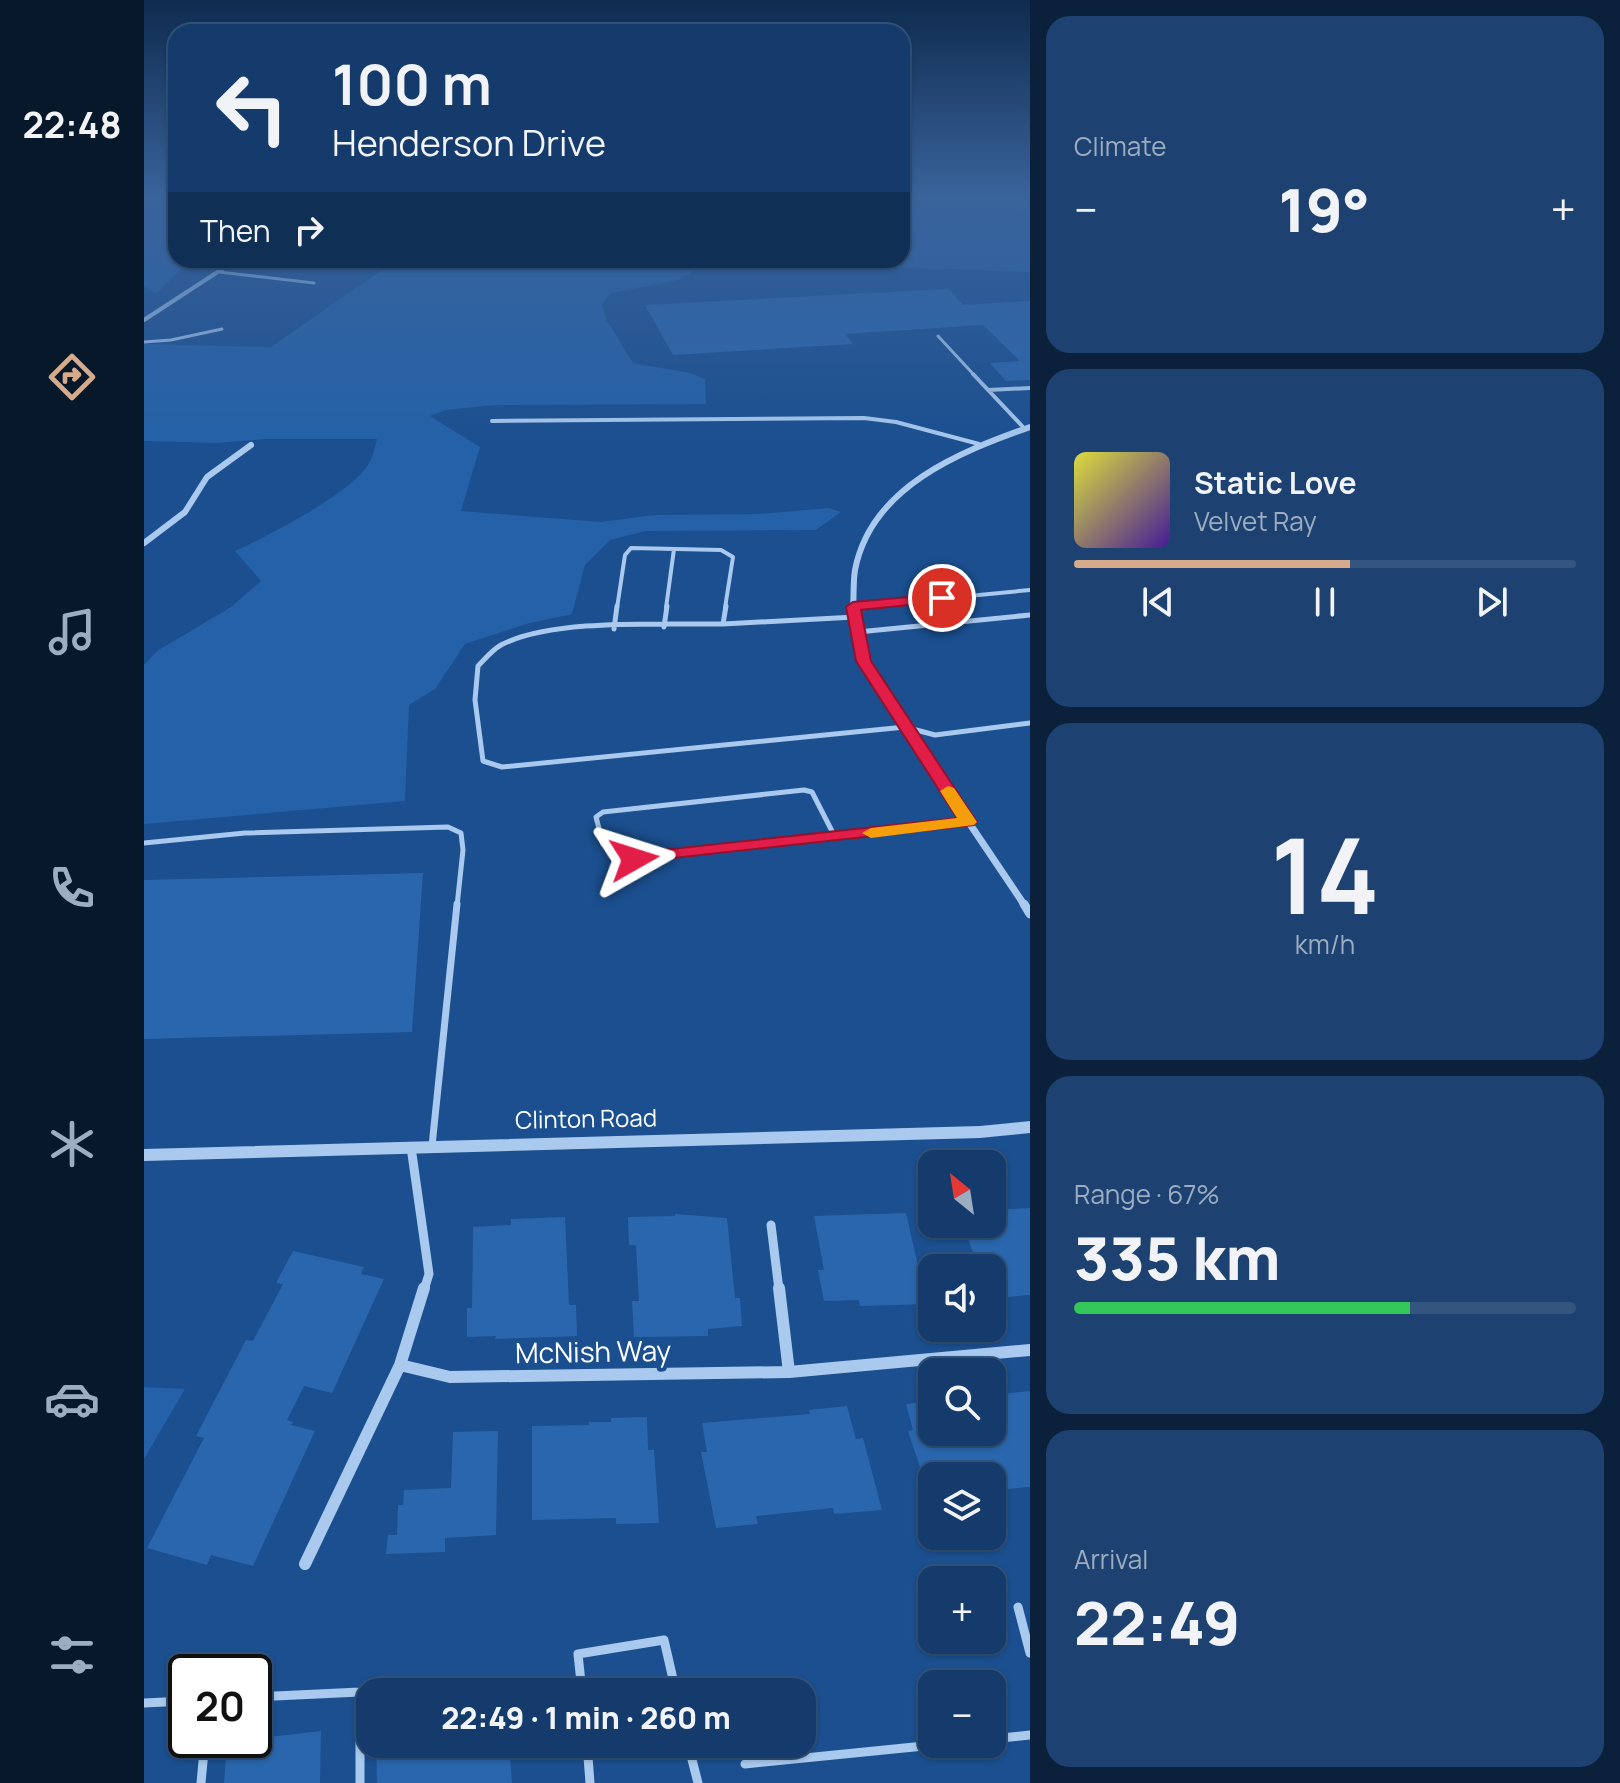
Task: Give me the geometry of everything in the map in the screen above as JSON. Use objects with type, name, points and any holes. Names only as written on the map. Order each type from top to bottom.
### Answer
[{"type":"street","points":[[144,320],[211,277]]},
{"type":"street","points":[[1027,428],[979,444],[910,482],[872,523],[860,546],[853,571],[853,607],[864,661],[1030,914]]},
{"type":"street","points":[[144,543],[185,512],[207,477],[251,445]]},
{"type":"street","name":"Clinton Road","points":[[144,1155],[980,1132],[1030,1127]]},
{"type":"street","points":[[305,1564],[400,1365],[429,1274],[411,1147]]},
{"type":"street","points":[[771,1225],[789,1372]]},
{"type":"street","name":"McNish Way","points":[[400,1365],[450,1377],[789,1372],[1030,1350]]},
{"type":"lane","points":[[264,277],[314,283]]},
{"type":"lane","points":[[144,342],[171,340],[222,329]]},
{"type":"lane","points":[[938,336],[1027,428]]},
{"type":"lane","points":[[988,390],[1030,388]]},
{"type":"lane","points":[[492,421],[864,418],[896,422],[979,444]]},
{"type":"lane","points":[[614,629],[625,555],[631,548],[721,550],[733,557],[723,624]]},
{"type":"lane","points":[[664,627],[674,549]]},
{"type":"lane","points":[[853,607],[1030,590]]},
{"type":"lane","points":[[858,632],[1030,615]]},
{"type":"lane","points":[[855,617],[523,636],[500,646],[478,666],[475,700],[483,761],[502,767],[905,727],[935,735],[1030,723]]},
{"type":"lane","points":[[835,837],[812,792],[804,790],[603,812],[596,817],[603,844],[634,859],[835,837],[968,822]]},
{"type":"lane","points":[[144,843],[276,832],[448,827],[461,833],[463,850],[432,1146]]},
{"type":"lane","points":[[1018,1607],[1030,1653]]},
{"type":"lane","points":[[581,1678],[578,1654],[664,1640],[673,1678]]},
{"type":"lane","points":[[272,1696],[356,1692]]},
{"type":"lane","points":[[144,1703],[168,1702]]},
{"type":"lane","points":[[1006,1738],[1030,1735]]},
{"type":"lane","points":[[745,1764],[918,1747]]},
{"type":"lane","points":[[201,1783],[203,1758]]},
{"type":"lane","points":[[360,1758],[360,1783]]},
{"type":"lane","points":[[588,1758],[590,1783]]},
{"type":"lane","points":[[692,1758],[698,1783]]},
{"type":"shaded area","points":[[144,277],[173,277],[156,294],[144,286]]},
{"type":"shaded area","points":[[371,277],[683,277],[611,293],[602,305],[606,319],[633,363],[690,373],[705,379],[706,404],[493,405],[446,410],[430,416],[480,447],[461,511],[601,522],[654,515],[759,514],[829,508],[841,512],[816,530],[646,531],[610,540],[585,565],[572,614],[526,624],[465,644],[435,689],[409,705],[405,801],[144,824],[144,665],[157,651],[231,607],[261,581],[235,551],[308,513],[346,487],[369,463],[377,439],[265,439],[218,443],[144,441],[144,344],[271,347]]},
{"type":"shaded area","points":[[144,1387],[185,1389],[144,1459]]},
{"type":"building","points":[[949,289],[963,305],[1030,301],[1030,380],[1006,381],[990,363],[1020,361],[983,325],[845,334],[853,344],[673,355],[645,305]]},
{"type":"building","points":[[423,873],[412,1032],[144,1039],[144,880]]},
{"type":"building","points":[[1030,1208],[1030,1295],[1006,1297],[1006,1254],[973,1254],[968,1238],[1006,1238],[1006,1209]]},
{"type":"building","points":[[906,1213],[918,1266],[918,1304],[860,1306],[859,1300],[824,1301],[818,1270],[824,1270],[814,1216]]},
{"type":"building","points":[[675,1214],[727,1218],[735,1298],[740,1298],[742,1326],[708,1329],[708,1336],[634,1337],[632,1301],[639,1301],[636,1245],[629,1245],[628,1217]]},
{"type":"building","points":[[565,1217],[569,1305],[576,1305],[577,1336],[467,1337],[467,1308],[472,1308],[473,1227],[511,1225],[511,1219]]},
{"type":"building","points":[[293,1251],[364,1267],[361,1274],[384,1279],[332,1393],[304,1386],[287,1420],[293,1422],[291,1425],[315,1431],[253,1566],[211,1555],[207,1565],[147,1548],[204,1438],[196,1436],[246,1340],[253,1341],[283,1284],[276,1283]]},
{"type":"building","points":[[1030,1391],[1030,1487],[1006,1489],[1006,1462],[918,1462],[908,1431],[913,1430],[906,1404],[918,1403],[918,1446],[1006,1446],[1006,1394]]},
{"type":"building","points":[[847,1406],[856,1439],[863,1438],[882,1510],[834,1514],[833,1508],[756,1516],[758,1524],[716,1528],[701,1452],[707,1452],[702,1423],[810,1414],[809,1410]]},
{"type":"building","points":[[647,1417],[648,1450],[654,1450],[659,1523],[616,1524],[616,1518],[532,1520],[532,1426],[589,1425],[589,1422],[611,1422],[611,1418]]},
{"type":"building","points":[[498,1431],[496,1535],[445,1538],[445,1552],[386,1554],[388,1535],[397,1535],[398,1505],[403,1505],[404,1490],[451,1488],[453,1432]]},
{"type":"building","points":[[321,1731],[320,1783],[224,1783],[226,1758],[272,1758],[272,1737]]},
{"type":"building","points":[[376,1758],[510,1758],[512,1783],[377,1783]]},
{"type":"slow traffic","points":[[871,833],[968,822],[948,791]]},
{"type":"route","points":[[634,859],[968,822],[864,661],[853,607],[942,598]]}]
